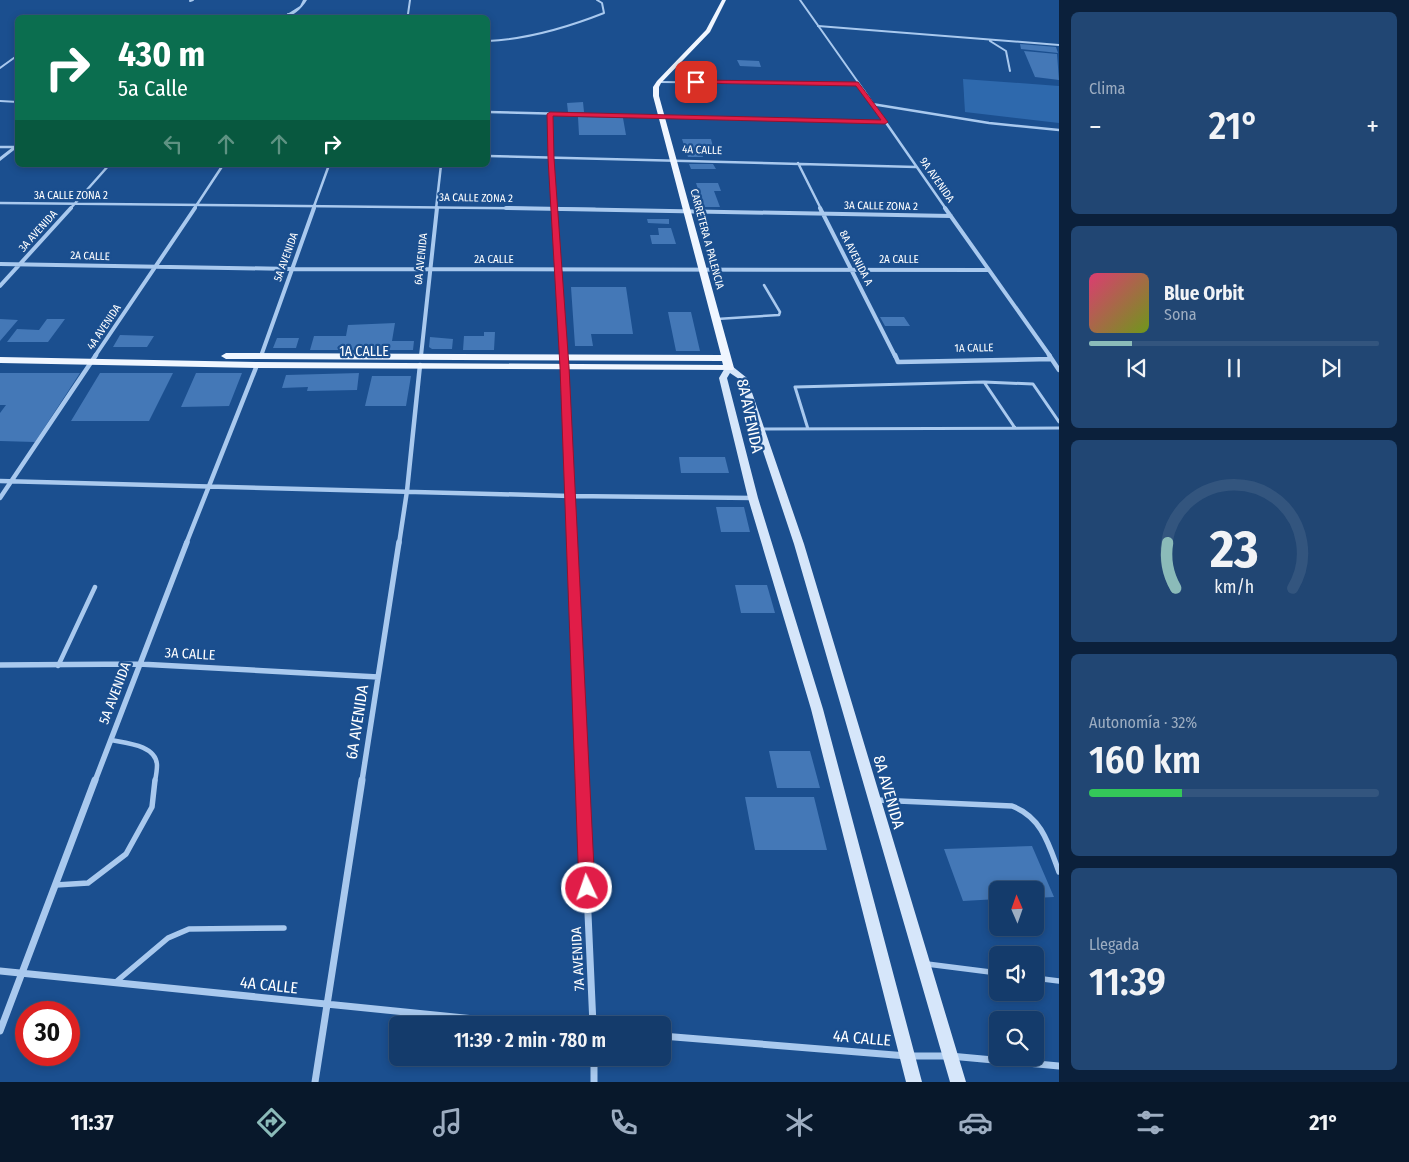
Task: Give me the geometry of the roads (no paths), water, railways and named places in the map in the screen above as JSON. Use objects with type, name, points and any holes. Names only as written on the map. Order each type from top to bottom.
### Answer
[{"type":"main road","points":[[659,82],[708,31],[724,0]]},
{"type":"main road","name":"CARRETERA A PALENCIA","points":[[659,82],[656,87],[656,96],[727,363]]},
{"type":"main road","name":"1A CALLE","points":[[0,353],[92,360]]},
{"type":"main road","name":"1A CALLE","points":[[0,360],[420,360],[727,363]]},
{"type":"main road","name":"8A AVENIDA","points":[[727,363],[742,378],[799,544],[958,1082]]},
{"type":"main road","name":"8A AVENIDA","points":[[727,363],[723,378],[752,498],[817,709],[914,1082]]},
{"type":"street","points":[[288,14],[301,8],[304,0]]},
{"type":"street","points":[[409,15],[410,0]]},
{"type":"street","points":[[490,41],[528,37],[590,19],[604,13],[602,3],[597,0]]},
{"type":"street","name":"9A AVENIDA","points":[[800,0],[1059,370]]},
{"type":"street","points":[[0,68],[15,57]]},
{"type":"street","points":[[659,82],[858,84]]},
{"type":"street","points":[[0,101],[15,102]]},
{"type":"street","points":[[872,104],[989,122],[1059,130]]},
{"type":"street","points":[[490,112],[885,122]]},
{"type":"street","name":"7A AVENIDA","points":[[550,114],[564,362],[593,1016]]},
{"type":"street","points":[[0,147],[15,146]]},
{"type":"street","points":[[0,160],[15,147]]},
{"type":"street","name":"4A CALLE","points":[[490,156],[916,167]]},
{"type":"street","name":"8A AVENIDA A","points":[[798,163],[898,361]]},
{"type":"street","name":"3A AVENIDA","points":[[0,286],[107,167]]},
{"type":"street","name":"4A AVENIDA","points":[[0,498],[222,167]]},
{"type":"street","name":"5A AVENIDA","points":[[0,1031],[139,664],[259,361],[328,167]]},
{"type":"street","name":"6A AVENIDA","points":[[315,1082],[407,491],[441,167]]},
{"type":"street","name":"3A CALLE ZONA 2","points":[[0,203],[315,204],[951,216]]},
{"type":"street","name":"2A CALLE","points":[[0,264],[154,268],[430,270],[989,270]]},
{"type":"street","name":"1A CALLE","points":[[898,361],[1051,359]]},
{"type":"street","points":[[0,481],[570,496],[752,498]]},
{"type":"street","name":"3A CALLE","points":[[0,665],[139,664],[378,677]]},
{"type":"street","name":"4A CALLE","points":[[0,971],[445,1016]]},
{"type":"street","name":"4A CALLE","points":[[671,1037],[907,1056],[950,1056],[1059,1066]]},
{"type":"street","points":[[594,1066],[594,1082]]},
{"type":"lane","points":[[288,14],[295,15]]},
{"type":"lane","points":[[818,26],[1059,45]]},
{"type":"lane","points":[[988,40],[1004,48],[1010,71]]},
{"type":"lane","points":[[715,319],[779,315],[780,312],[764,285]]},
{"type":"lane","points":[[808,429],[795,387],[984,382],[1034,384],[1059,422]]},
{"type":"lane","points":[[984,382],[1015,428]]},
{"type":"lane","points":[[761,429],[1059,428]]},
{"type":"lane","points":[[58,666],[95,587]]},
{"type":"lane","points":[[56,885],[88,884],[126,854],[152,807],[157,764],[153,754],[140,746],[110,740]]},
{"type":"lane","points":[[874,800],[1022,808],[1038,820],[1059,872]]},
{"type":"lane","points":[[116,983],[168,938],[189,928],[217,930],[284,928]]},
{"type":"lane","points":[[923,964],[989,972]]},
{"type":"lane","points":[[1044,979],[1059,981]]}]
